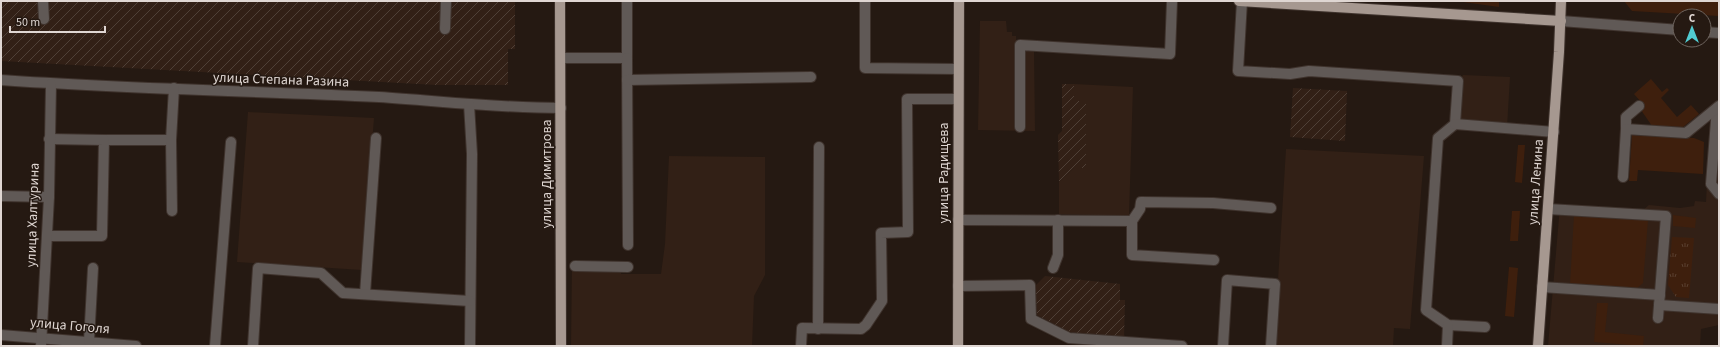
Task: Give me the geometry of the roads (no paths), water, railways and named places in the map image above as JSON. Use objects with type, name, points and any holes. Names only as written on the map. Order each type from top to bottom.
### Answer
[{"type":"main road","name":"улица Димитрова","points":[[560,1],[561,346]]},
{"type":"main road","name":"улица Радищева","points":[[958,346],[959,1]]},
{"type":"main road","points":[[1238,1],[1343,4],[1561,20]]},
{"type":"main road","points":[[1558,1],[1561,20]]},
{"type":"main road","points":[[1561,20],[1563,1]]},
{"type":"main road","name":"улица Ленина","points":[[1538,346],[1561,20]]},
{"type":"street","points":[[43,1],[44,19]]},
{"type":"street","points":[[445,29],[446,1]]},
{"type":"street","points":[[627,1],[628,245]]},
{"type":"street","points":[[865,1],[865,68],[958,69]]},
{"type":"street","points":[[1020,127],[1020,45],[1170,54],[1172,1]]},
{"type":"street","points":[[1242,1],[1238,71],[1290,74],[1309,71],[1458,81],[1455,124]]},
{"type":"street","points":[[1561,20],[1672,29]]},
{"type":"street","points":[[561,58],[627,58]]},
{"type":"street","points":[[627,80],[811,78]]},
{"type":"street","name":"улица Степана Разина","points":[[1,80],[51,84],[380,97],[469,104],[561,108]]},
{"type":"street","name":"улица Халтурина","points":[[42,342],[49,197],[51,84]]},
{"type":"street","points":[[172,211],[171,140],[174,88]]},
{"type":"street","points":[[801,346],[802,328],[861,329],[866,325],[882,301],[881,233],[908,232],[908,99],[958,99]]},
{"type":"street","points":[[469,104],[472,154],[470,346]]},
{"type":"street","points":[[1623,177],[1626,117],[1639,106]]},
{"type":"street","points":[[1626,130],[1686,133],[1718,107]]},
{"type":"street","points":[[1718,107],[1711,184],[1719,194]]},
{"type":"street","points":[[1485,327],[1448,325],[1426,310],[1438,138],[1455,124],[1554,132]]},
{"type":"street","points":[[365,294],[376,138]]},
{"type":"street","points":[[49,139],[171,140]]},
{"type":"street","points":[[47,236],[102,236],[104,140]]},
{"type":"street","points":[[215,346],[231,142]]},
{"type":"street","points":[[818,329],[819,147]]},
{"type":"street","points":[[1,196],[49,197]]},
{"type":"street","points":[[1214,260],[1132,255],[1132,221],[1140,209],[1141,202],[1213,203],[1271,208]]},
{"type":"street","points":[[1548,209],[1666,216],[1658,318]]},
{"type":"street","points":[[958,220],[1132,221]]},
{"type":"street","points":[[1053,268],[1058,254],[1058,220]]},
{"type":"street","points":[[575,266],[628,267]]},
{"type":"street","points":[[89,341],[93,268]]},
{"type":"street","points":[[253,346],[258,268],[321,273],[343,293],[470,301]]},
{"type":"street","points":[[1223,346],[1227,280],[1276,284],[1271,346]]},
{"type":"street","points":[[958,286],[1030,285],[1031,319],[1068,338],[1182,346]]},
{"type":"street","points":[[1542,287],[1659,300],[1719,309]]},
{"type":"street","points":[[1447,346],[1448,325]]},
{"type":"street","name":"улица Гоголя","points":[[1,335],[42,342],[89,341],[136,346]]}]
